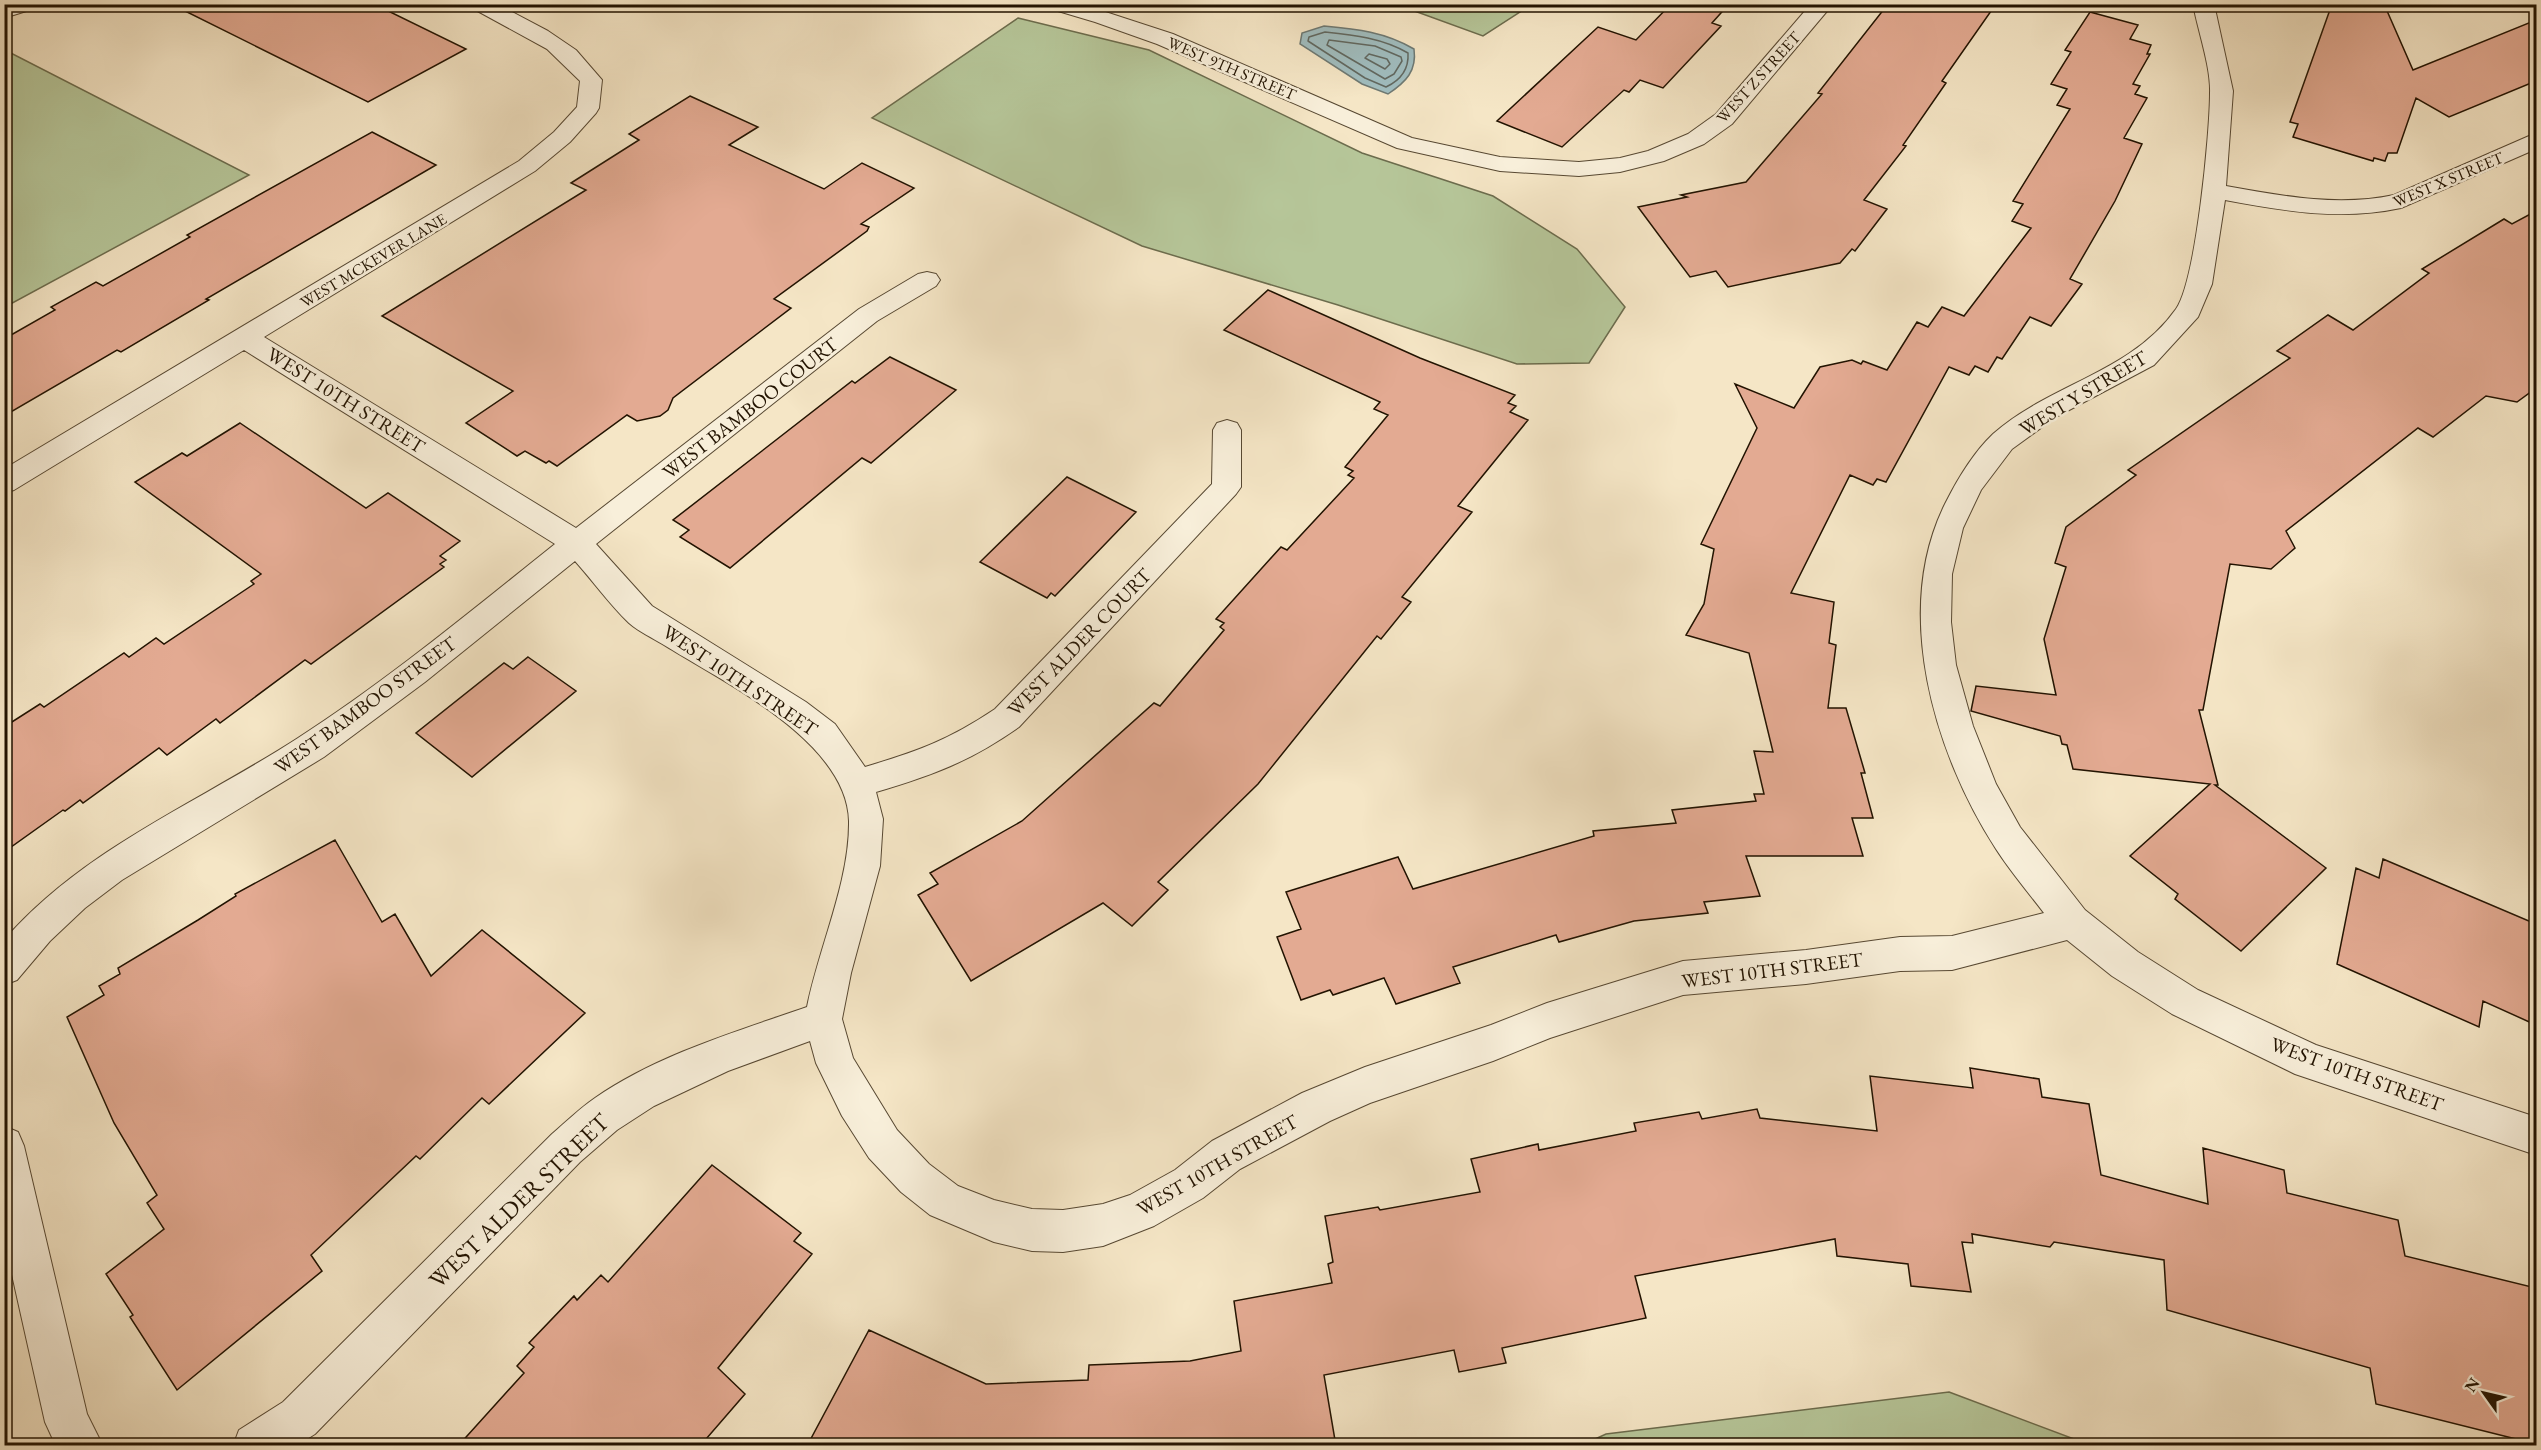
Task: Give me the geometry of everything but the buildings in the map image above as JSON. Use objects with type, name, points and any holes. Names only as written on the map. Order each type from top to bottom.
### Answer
[{"type":"street","points":[[4,12],[29,4]]},
{"type":"street","name":"WEST MCKEVER LANE","points":[[4,483],[527,166],[562,137],[588,108],[591,80],[578,62],[547,38],[478,4]]},
{"type":"street","name":"WEST 9TH STREET","points":[[1055,4],[1103,17],[1165,39],[1405,143]]},
{"type":"street","name":"WEST Z STREET","points":[[1405,143],[1500,164],[1544,169],[1579,169],[1620,165],[1656,156],[1696,139],[1724,119],[1823,4]]},
{"type":"street","name":"WEST Y STREET","points":[[2072,922],[2008,838],[1981,789],[1956,726],[1940,664],[1935,622],[1937,574],[1948,528],[1969,485],[2002,442],[2046,410],[2144,359],[2189,311],[2199,284],[2214,191],[2222,91],[2203,4]]},
{"type":"street","name":"WEST X STREET","points":[[2214,191],[2322,208],[2384,206],[2401,201],[2536,140]]},
{"type":"street","name":"WEST BAMBOO COURT","points":[[577,543],[868,315],[927,279]]},
{"type":"street","name":"WEST 10TH STREET","points":[[245,338],[577,543],[641,615],[794,711],[823,734],[844,761],[857,784],[866,819],[862,866],[832,973],[823,1019],[835,1063],[855,1103],[883,1144],[915,1178],[944,1201],[994,1221],[1032,1230],[1063,1231],[1103,1225],[1140,1212],[1190,1184],[1226,1155],[1317,1107],[1365,1086],[1493,1043],[1547,1021],[1683,978],[1806,967],[1900,954],[1952,953],[2072,922],[2125,964],[2185,1002],[2233,1027],[2309,1061],[2536,1136]]},
{"type":"street","name":"WEST ALDER COURT","points":[[857,784],[929,762],[970,743],[1007,718],[1226,486],[1227,430]]},
{"type":"street","name":"WEST BAMBOO STREET","points":[[4,968],[27,938],[79,891],[132,852],[313,747],[487,616],[577,543]]},
{"type":"street","name":"WEST ALDER STREET","points":[[255,1446],[299,1418],[566,1148],[614,1108],[665,1078],[823,1019]]},
{"type":"street","points":[[4,1146],[67,1422],[81,1446]]},
{"type":"green space","points":[[1398,5],[1531,5],[1483,36]]},
{"type":"green space","points":[[1018,18],[1149,50],[1362,153],[1493,196],[1577,249],[1625,307],[1589,363],[1517,364],[1338,305],[1142,246],[872,118]]},
{"type":"green space","points":[[5,50],[249,175],[5,307]]},
{"type":"green space","points":[[1949,1392],[2090,1445],[1582,1445],[1606,1434]]},
{"type":"water","points":[[1324,26],[1359,30],[1403,43],[1414,49],[1412,70],[1400,85],[1388,94],[1362,84],[1300,44],[1302,33]]}]
